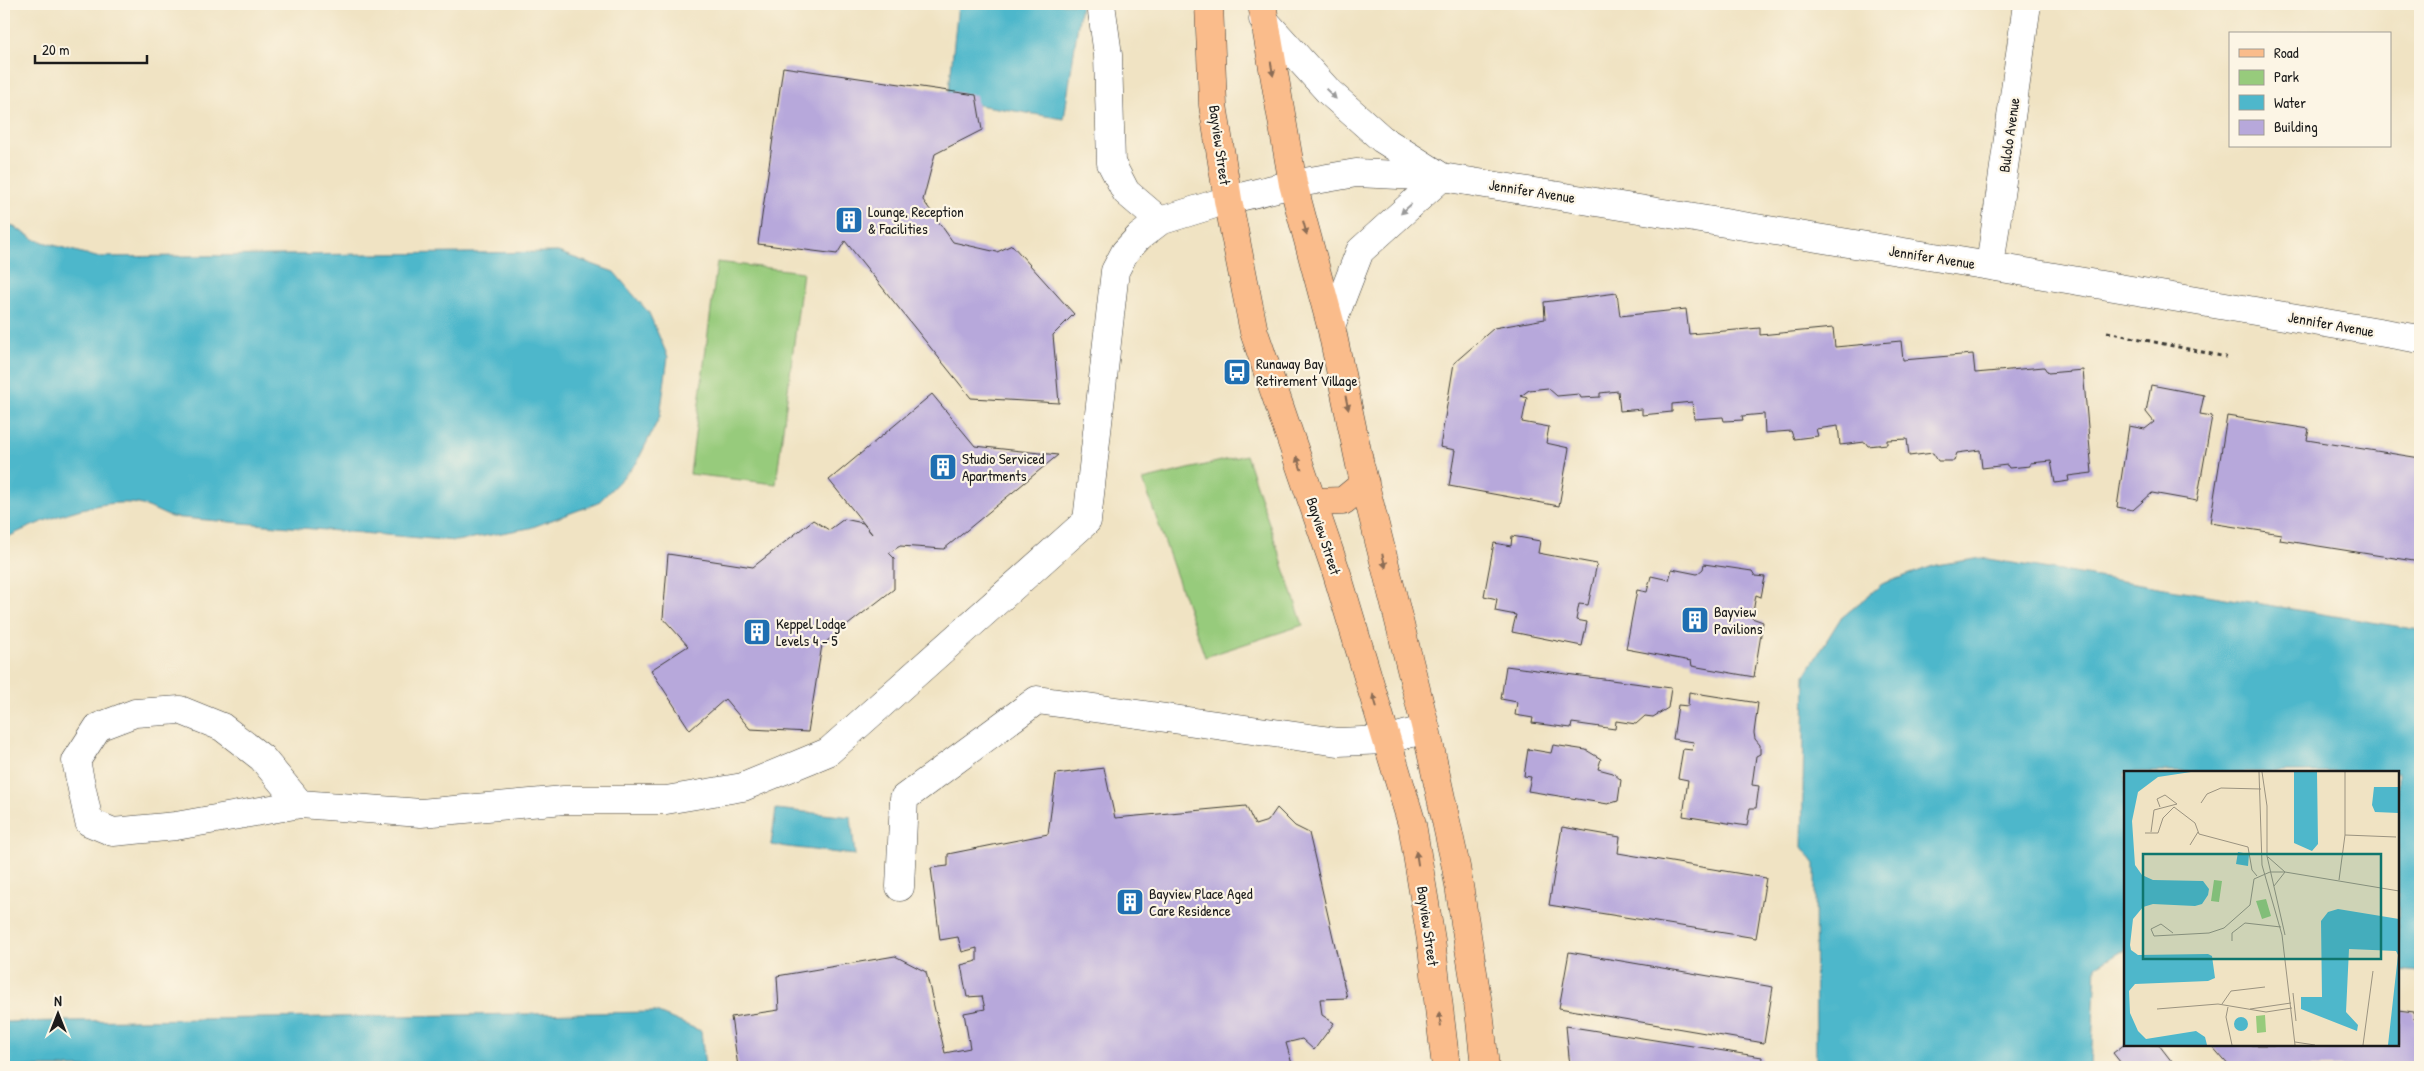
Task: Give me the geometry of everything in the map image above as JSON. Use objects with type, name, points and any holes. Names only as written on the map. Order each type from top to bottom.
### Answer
[{"type":"main road","name":"Bayview Street","points":[[1209,4],[1213,106],[1228,200],[1254,332],[1313,502],[1412,824],[1431,940],[1446,1067]]},
{"type":"main road","points":[[1262,11],[1293,184],[1331,326],[1365,483],[1426,729],[1456,867],[1479,1010],[1485,1067]]},
{"type":"main road","points":[[1313,502],[1343,500],[1365,483]]},
{"type":"street","points":[[300,804],[262,758],[222,727],[180,710],[135,713],[98,727],[76,761],[89,822],[113,832],[176,826],[300,804],[421,813],[564,800],[666,800],[743,787],[828,752],[1087,521],[1115,271],[1130,247],[1139,237],[1160,221],[1126,192],[1111,163],[1108,55],[1101,4]]},
{"type":"street","name":"Bulolo Avenue","points":[[1990,266],[2027,4]]},
{"type":"street","name":"Jennifer Avenue","points":[[1262,11],[1329,92],[1382,139],[1442,177]]},
{"type":"street","name":"Jennifer Avenue","points":[[1160,221],[1228,200],[1293,184],[1356,173],[1442,177],[1990,266],[2420,339]]},
{"type":"street","points":[[1331,326],[1360,251],[1442,177]]},
{"type":"street","points":[[900,887],[904,798],[1037,700],[1338,742],[1386,740],[1426,729]]},
{"type":"path","points":[[2107,332],[2226,357]]},
{"type":"green space","points":[[717,262],[803,272],[776,484],[690,474]]},
{"type":"green space","points":[[1246,455],[1303,625],[1205,657],[1143,480]]},
{"type":"water","points":[[958,4],[1081,4],[1064,119],[948,100]]},
{"type":"water","points":[[4,221],[36,240],[96,257],[558,252],[614,272],[649,313],[668,357],[660,416],[636,464],[598,503],[530,528],[456,541],[171,517],[142,505],[123,503],[106,504],[69,512],[4,539]]},
{"type":"water","points":[[1982,558],[2420,630],[2420,973],[2399,971],[2399,771],[2124,771],[2124,952],[2120,952],[2096,966],[2091,1067],[1816,1067],[1815,864],[1802,847],[1805,675],[1840,619],[1882,584],[1936,565]]},
{"type":"water","points":[[776,809],[851,817],[855,855],[771,845]]},
{"type":"water","points":[[656,1012],[701,1031],[705,1067],[4,1067],[4,1022]]},
{"type":"building","name":"Lounge, Reception & Facilities","points":[[783,67],[976,95],[982,130],[935,154],[923,200],[953,242],[997,252],[1012,245],[1074,314],[1053,335],[1059,403],[971,398],[845,241],[837,254],[758,244]]},
{"type":"building","points":[[1617,293],[1620,316],[1686,309],[1689,334],[1760,328],[1760,335],[1833,328],[1835,347],[1901,341],[1903,360],[1973,354],[1975,373],[2044,367],[2048,373],[2083,370],[2092,473],[2068,476],[2069,481],[2055,483],[2051,461],[2030,463],[2030,466],[2009,468],[2007,465],[1982,468],[1980,450],[1957,453],[1954,461],[1938,461],[1933,453],[1909,456],[1907,439],[1887,440],[1887,444],[1868,446],[1865,442],[1840,445],[1838,426],[1816,429],[1818,436],[1794,439],[1791,431],[1765,433],[1764,414],[1742,416],[1743,420],[1724,421],[1723,417],[1694,419],[1692,402],[1672,404],[1672,412],[1642,415],[1642,409],[1620,411],[1618,391],[1600,393],[1600,397],[1581,398],[1579,394],[1557,396],[1548,388],[1529,390],[1521,396],[1527,398],[1522,422],[1549,427],[1546,443],[1569,448],[1559,506],[1449,486],[1455,450],[1440,447],[1454,363],[1494,328],[1545,319],[1544,302]]},
{"type":"building","points":[[2151,385],[2204,395],[2200,414],[2212,416],[2197,501],[2152,493],[2133,510],[2117,507],[2129,426],[2145,429],[2154,422],[2146,412]]},
{"type":"building","name":"Keppel Lodge Levels 4 - 5","points":[[932,394],[975,446],[1058,455],[944,549],[900,546],[889,553],[894,558],[894,589],[822,645],[808,732],[750,729],[725,699],[690,730],[651,670],[688,646],[663,618],[668,554],[753,567],[813,520],[829,530],[844,519],[863,523],[872,534],[829,480]]},
{"type":"building","points":[[2227,416],[2309,429],[2307,440],[2420,458],[2420,562],[2280,540],[2281,534],[2210,523]]},
{"type":"building","points":[[1512,536],[1540,541],[1538,553],[1597,564],[1588,605],[1579,604],[1576,620],[1587,622],[1582,646],[1512,632],[1516,615],[1495,611],[1497,599],[1484,596],[1494,543],[1511,546]]},
{"type":"building","name":"Bayview Pavilions","points":[[1704,564],[1752,571],[1755,576],[1765,577],[1761,597],[1756,595],[1752,618],[1763,622],[1754,677],[1692,666],[1691,661],[1626,649],[1637,590],[1647,592],[1651,576],[1669,580],[1672,569],[1697,574],[1703,569]]},
{"type":"building","points":[[1506,666],[1671,688],[1668,708],[1653,717],[1645,716],[1636,724],[1616,721],[1615,729],[1572,723],[1571,728],[1532,723],[1533,718],[1515,715],[1517,702],[1501,699]]},
{"type":"building","points":[[1689,692],[1758,703],[1754,733],[1755,739],[1760,745],[1760,754],[1756,756],[1752,785],[1759,786],[1756,808],[1750,808],[1747,826],[1683,816],[1688,780],[1678,778],[1683,749],[1692,750],[1694,742],[1673,739],[1678,705],[1688,706]]},
{"type":"building","points":[[1553,745],[1586,750],[1601,759],[1598,769],[1613,773],[1621,780],[1618,801],[1608,804],[1528,791],[1531,777],[1524,776],[1528,749],[1551,753]]},
{"type":"building","name":"Bayview Place Aged Care Residence","points":[[1104,768],[1115,818],[1246,806],[1255,825],[1268,821],[1277,808],[1295,826],[1309,833],[1347,998],[1320,999],[1322,1015],[1334,1023],[1314,1050],[1302,1039],[1286,1043],[1292,1064],[1270,1067],[738,1067],[731,1017],[779,1010],[777,976],[895,956],[926,972],[945,1053],[970,1048],[964,1013],[985,1009],[982,996],[967,997],[961,965],[977,961],[977,948],[962,952],[958,937],[940,940],[931,868],[948,866],[948,854],[1048,834],[1056,774]]},
{"type":"building","points":[[1562,827],[1620,837],[1618,853],[1766,878],[1756,938],[1549,905]]},
{"type":"building","points":[[1569,952],[1773,987],[1764,1043],[1559,1008]]},
{"type":"building","points":[[2399,1010],[2414,1012],[2414,1020],[2420,1021],[2420,1067],[2230,1067],[2212,1046],[2399,1046]]},
{"type":"building","points":[[1566,1026],[1762,1057],[1761,1067],[1570,1067]]},
{"type":"building","points":[[2124,1045],[2160,1046],[2176,1067],[2124,1067],[2113,1053]]},
{"type":"place","name":"Lounge, Reception & Facilities","points":[[849,220]]},
{"type":"place","name":"Runaway Bay Retirement Village","points":[[1237,372]]},
{"type":"place","name":"Studio Serviced Apartments","points":[[943,467]]},
{"type":"place","name":"Bayview Pavilions","points":[[1695,620]]},
{"type":"place","name":"Keppel Lodge Levels 4 - 5","points":[[757,632]]},
{"type":"place","name":"Bayview Place Aged Care Residence","points":[[1130,902]]}]
